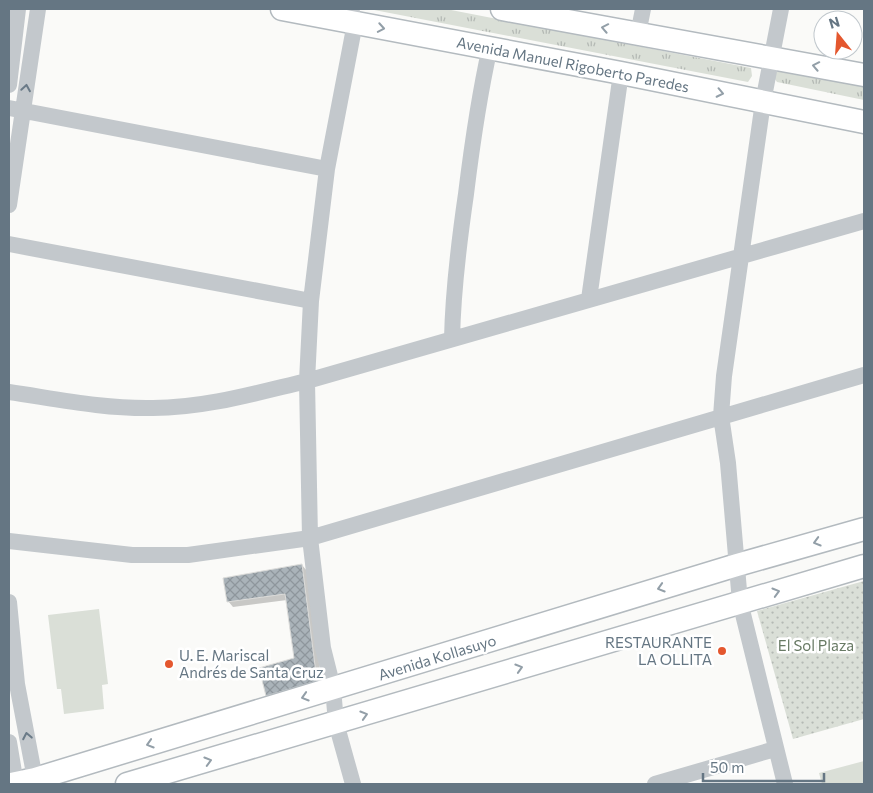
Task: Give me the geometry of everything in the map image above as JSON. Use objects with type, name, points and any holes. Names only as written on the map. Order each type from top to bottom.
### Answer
[{"type":"street","points":[[9,85],[18,9]]},
{"type":"street","points":[[9,205],[16,110],[38,9]]},
{"type":"street","name":"Avenida Manuel Rigoberto Paredes","points":[[282,9],[353,16],[490,47],[864,122]]},
{"type":"street","points":[[502,9],[864,75]]},
{"type":"street","points":[[638,34],[643,9]]},
{"type":"street","points":[[781,9],[763,102],[740,258],[721,416],[740,602],[785,784]]},
{"type":"street","points":[[353,16],[327,170],[311,301],[307,381],[310,538],[323,648],[333,688],[336,723],[354,784]]},
{"type":"street","points":[[452,339],[453,306],[462,220],[482,81],[490,47]]},
{"type":"street","points":[[589,299],[621,73]]},
{"type":"street","points":[[16,110],[327,170]]},
{"type":"street","points":[[9,392],[79,404],[154,408],[194,405],[307,381],[864,221]]},
{"type":"street","points":[[9,244],[311,301]]},
{"type":"street","points":[[9,541],[132,555],[179,555],[228,551],[310,538],[864,374]]},
{"type":"street","name":"Avenida Kollasuyo","points":[[22,783],[737,565],[864,529]]},
{"type":"street","points":[[127,784],[864,566]]},
{"type":"street","points":[[9,602],[13,683],[22,783]]},
{"type":"street","points":[[9,742],[22,783]]},
{"type":"street","points":[[655,784],[775,749]]},
{"type":"green space","points":[[369,9],[446,9],[751,68],[752,76],[748,82]]},
{"type":"green space","points":[[780,70],[864,86],[864,100],[777,82],[772,75]]},
{"type":"green space","name":"El Sol Plaza","points":[[864,581],[864,719],[793,739],[757,611]]},
{"type":"green space","points":[[99,609],[108,684],[102,685],[104,709],[64,714],[61,689],[57,689],[48,615]]},
{"type":"green space","points":[[864,761],[864,784],[822,784],[819,773]]},
{"type":"building","points":[[302,564],[317,681],[266,696],[259,668],[294,658],[285,594],[227,602],[223,578]]},
{"type":"place","name":"RESTAURANTE LA OLLITA","points":[[722,651]]},
{"type":"place","name":"U. E. Mariscal Andrés de Santa Cruz","points":[[169,664]]}]
